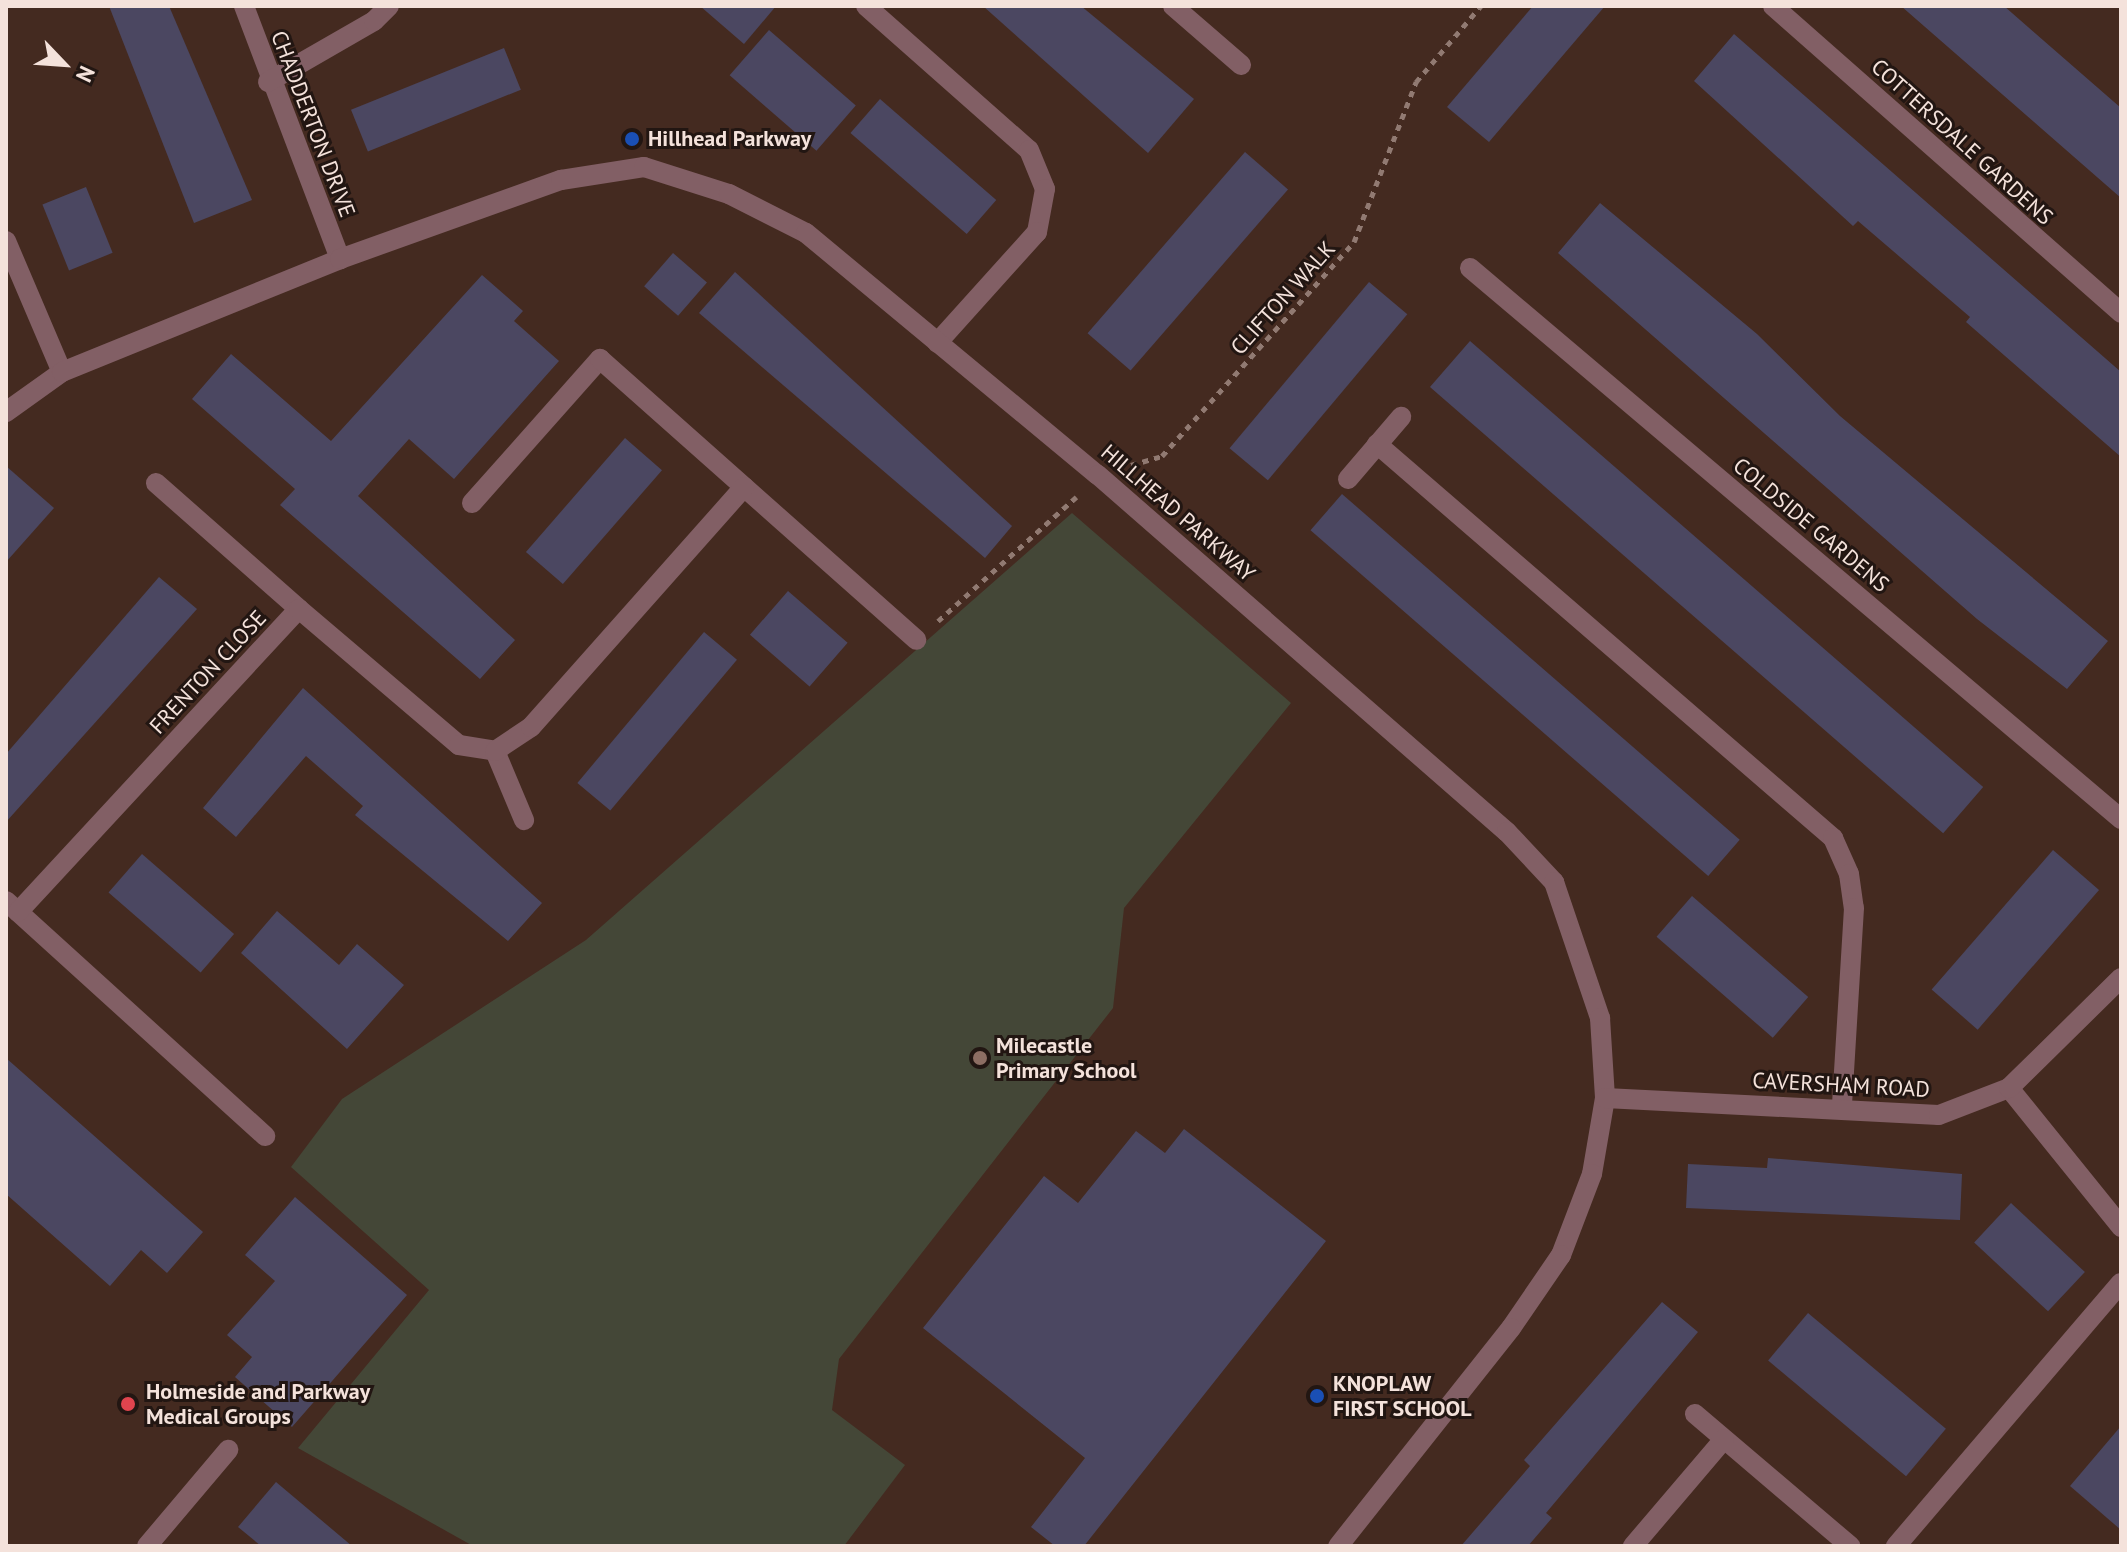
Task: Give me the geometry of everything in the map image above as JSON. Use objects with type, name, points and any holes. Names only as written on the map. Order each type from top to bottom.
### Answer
[{"type":"street","name":"CHADDERTON DRIVE","points":[[244,6],[268,82],[340,259]]},
{"type":"street","points":[[268,82],[374,21],[389,6]]},
{"type":"street","points":[[866,6],[1029,150],[1045,189],[1037,232],[937,343]]},
{"type":"street","points":[[1173,6],[1241,65]]},
{"type":"street","name":"COTTERSDALE GARDENS","points":[[1773,6],[2121,313]]},
{"type":"street","name":"HILLHEAD PARKWAY","points":[[6,412],[62,372],[340,259],[561,180],[644,167],[729,194],[806,233],[1098,475],[1507,832],[1554,882],[1600,1018],[1605,1098],[1592,1174],[1561,1255],[1511,1328],[1338,1546]]},
{"type":"street","points":[[6,241],[62,372]]},
{"type":"street","name":"COLDSIDE GARDENS","points":[[1470,268],[2121,819]]},
{"type":"street","points":[[472,503],[600,359],[916,640]]},
{"type":"street","points":[[1348,479],[1401,417]]},
{"type":"street","points":[[1377,444],[1833,838],[1854,908],[1842,1107]]},
{"type":"street","points":[[156,483],[299,609]]},
{"type":"street","points":[[524,820],[495,751],[531,727],[744,487]]},
{"type":"street","name":"FRENTON CLOSE","points":[[265,1136],[12,906],[299,609],[459,745],[495,751]]},
{"type":"street","name":"CAVERSHAM ROAD","points":[[1605,1098],[1842,1107],[1939,1115],[2009,1088],[2121,978]]},
{"type":"street","points":[[2009,1088],[2121,1227]]},
{"type":"street","points":[[1896,1546],[2121,1283]]},
{"type":"street","points":[[1695,1414],[1850,1546]]},
{"type":"street","points":[[1633,1546],[1724,1439]]},
{"type":"street","points":[[147,1546],[228,1450]]},
{"type":"path","name":"CLIFTON WALK","points":[[1098,475],[1162,456],[1354,242],[1416,82],[1481,6]]},
{"type":"path","points":[[916,640],[1098,475]]},
{"type":"green space","points":[[1072,513],[1291,703],[1124,908],[1113,1008],[839,1359],[832,1410],[905,1465],[844,1546],[473,1546],[298,1448],[429,1290],[291,1167],[342,1099],[586,940]]},
{"type":"building","points":[[109,6],[169,6],[252,200],[194,223]]},
{"type":"building","points":[[700,6],[776,6],[744,44]]},
{"type":"building","points":[[983,6],[1081,6],[1194,99],[1148,153]]},
{"type":"building","points":[[1533,6],[1605,6],[1489,142],[1447,107]]},
{"type":"building","points":[[1901,6],[2004,6],[2121,108],[2121,198]]},
{"type":"building","points":[[769,30],[856,105],[816,151],[730,75]]},
{"type":"building","points":[[1734,34],[2121,372],[2121,457],[1966,322],[1970,317],[1858,221],[1853,226],[1694,81]]},
{"type":"building","points":[[504,48],[521,90],[368,152],[351,110]]},
{"type":"building","points":[[880,99],[996,200],[967,234],[850,133]]},
{"type":"building","points":[[1245,152],[1288,189],[1131,371],[1088,333]]},
{"type":"building","points":[[86,187],[113,253],[69,270],[42,205]]},
{"type":"building","points":[[1600,203],[1757,334],[1840,416],[2108,641],[2067,689],[1977,619],[1558,253]]},
{"type":"building","points":[[673,253],[707,283],[678,316],[644,286]]},
{"type":"building","points":[[735,272],[1012,526],[985,558],[699,313]]},
{"type":"building","points":[[482,275],[523,311],[514,321],[559,361],[454,479],[409,439],[358,496],[515,640],[480,679],[280,505],[295,489],[192,399],[231,354],[331,441]]},
{"type":"building","points":[[1369,282],[1407,314],[1268,480],[1230,448]]},
{"type":"building","points":[[1470,341],[1983,787],[1943,833],[1430,387]]},
{"type":"building","points":[[625,438],[662,470],[563,584],[526,552]]},
{"type":"building","points":[[6,466],[54,508],[6,562]]},
{"type":"building","points":[[1342,494],[1740,840],[1708,876],[1311,530]]},
{"type":"building","points":[[159,577],[197,609],[6,822],[6,754]]},
{"type":"building","points":[[788,591],[848,643],[810,687],[750,635]]},
{"type":"building","points":[[704,632],[737,660],[610,811],[577,783]]},
{"type":"building","points":[[303,688],[542,903],[508,941],[355,815],[363,806],[306,756],[236,837],[203,808]]},
{"type":"building","points":[[2053,850],[2099,890],[1978,1030],[1932,990]]},
{"type":"building","points":[[142,854],[234,934],[201,973],[109,892]]},
{"type":"building","points":[[1692,896],[1808,997],[1773,1038],[1657,937]]},
{"type":"building","points":[[277,911],[339,965],[357,944],[404,985],[347,1049],[241,953]]},
{"type":"building","points":[[6,1058],[203,1232],[167,1273],[141,1250],[110,1286],[6,1194]]},
{"type":"building","points":[[1184,1129],[1326,1241],[1084,1546],[1055,1546],[1031,1527],[1085,1458],[923,1328],[1044,1176],[1078,1203],[1136,1131],[1165,1153]]},
{"type":"building","points":[[1768,1158],[1962,1174],[1960,1220],[1686,1208],[1688,1164],[1767,1168]]},
{"type":"building","points":[[295,1197],[407,1295],[292,1427],[235,1377],[252,1357],[227,1335],[275,1281],[245,1255]]},
{"type":"building","points":[[2011,1203],[2085,1272],[2048,1311],[1974,1242]]},
{"type":"building","points":[[1662,1302],[1698,1332],[1546,1513],[1552,1518],[1528,1546],[1461,1546],[1530,1466],[1524,1460]]},
{"type":"building","points":[[1808,1313],[1946,1429],[1906,1476],[1768,1360]]},
{"type":"building","points":[[2121,1426],[2121,1530],[2070,1486]]},
{"type":"building","points":[[276,1482],[352,1546],[261,1546],[238,1527]]},
{"type":"place","name":"Hillhead Parkway","points":[[632,139]]},
{"type":"place","name":"Milecastle Primary School","points":[[980,1058]]},
{"type":"place","name":"KNOPLAW FIRST SCHOOL","points":[[1317,1396]]},
{"type":"place","name":"Holmeside and Parkway Medical Groups","points":[[128,1404]]}]
